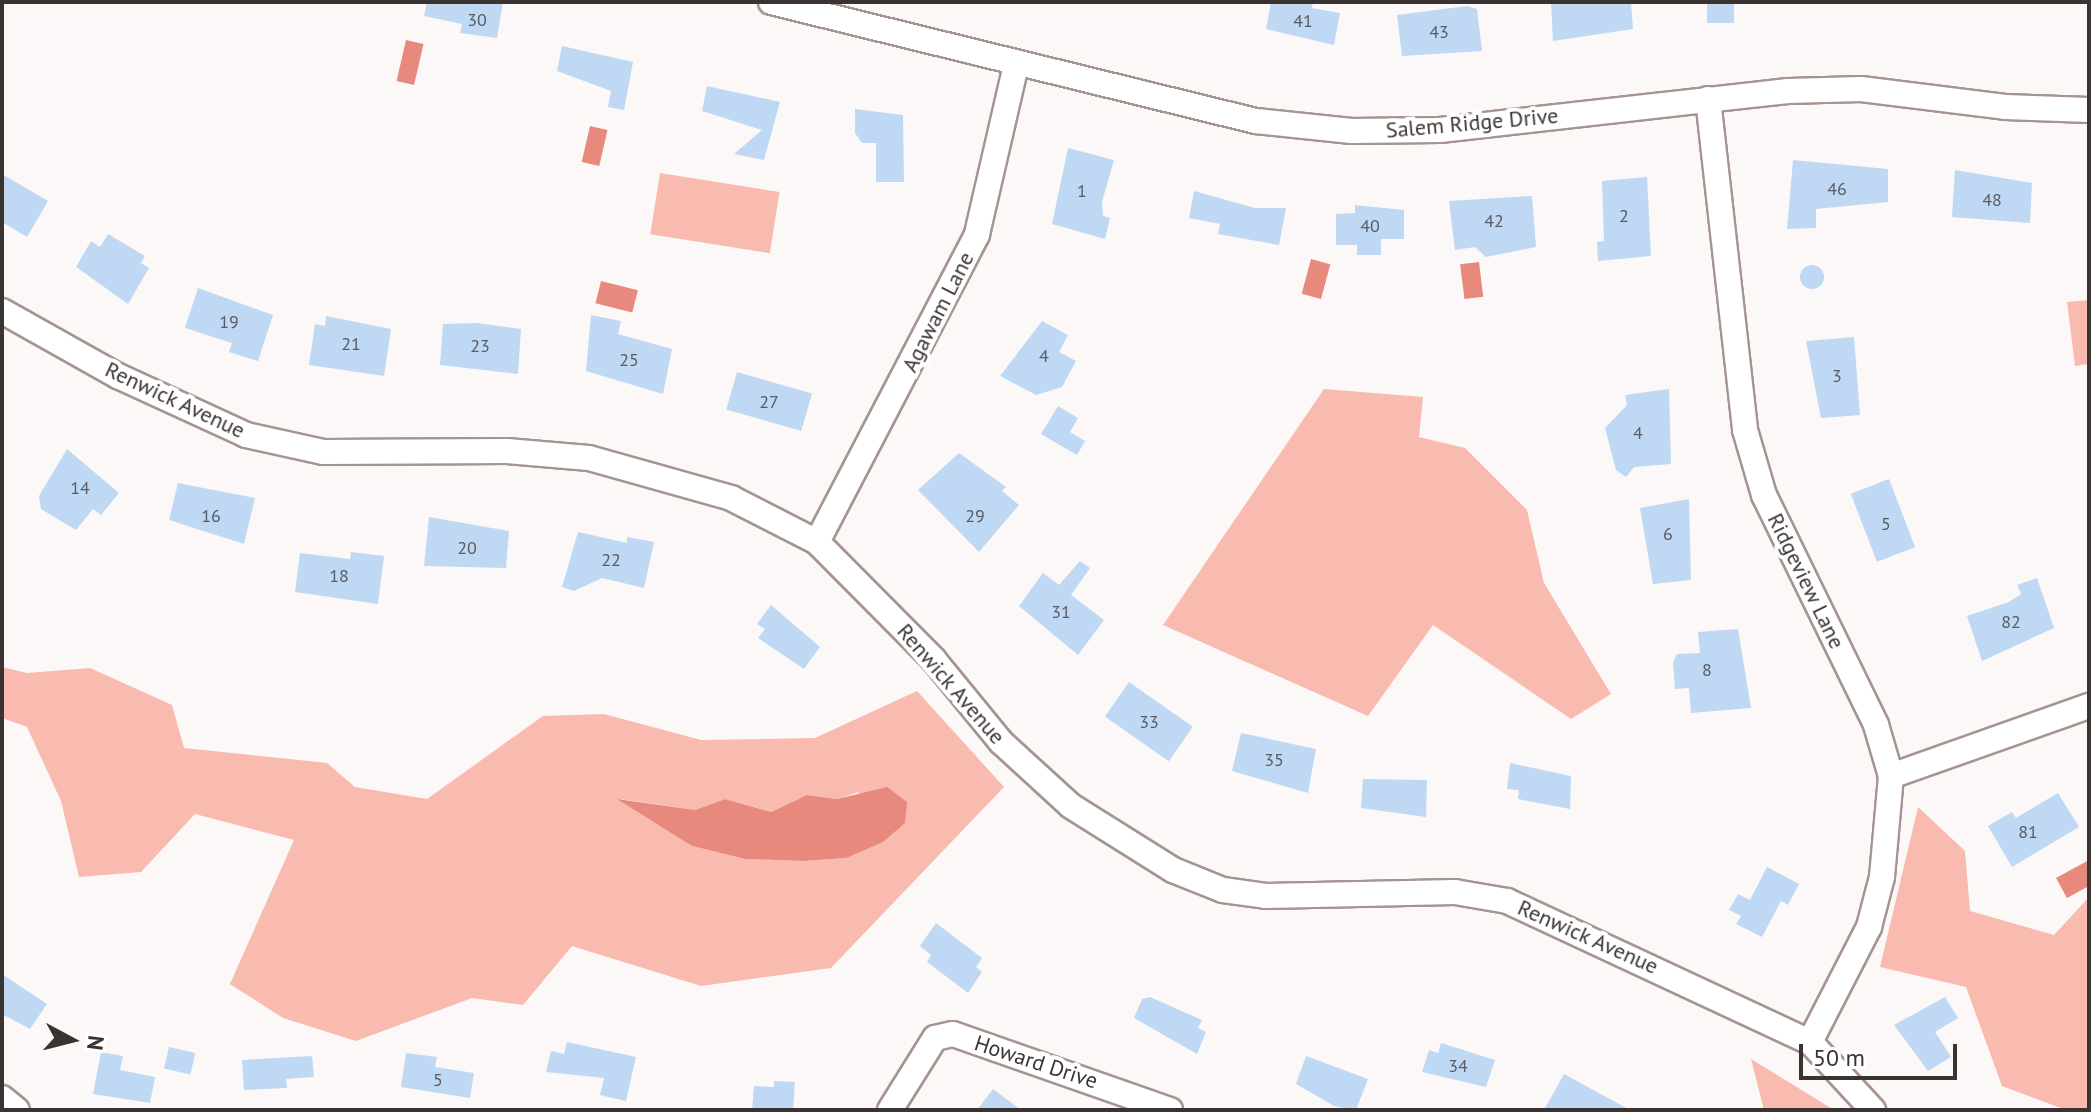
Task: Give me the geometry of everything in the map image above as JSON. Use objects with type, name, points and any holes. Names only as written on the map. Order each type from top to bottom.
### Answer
[{"type":"street","name":"Salem Ridge Drive","points":[[771,2],[1016,65],[1256,121],[1351,131],[1440,130],[1708,99],[1861,89],[2005,107],[2089,110]]},
{"type":"street","name":"Agawam Lane","points":[[817,542],[977,234],[1016,65]]},
{"type":"street","name":"Ridgeview Lane","points":[[1708,99],[1745,430],[1764,495],[1876,725],[1891,776],[1882,877],[1869,927],[1810,1042]]},
{"type":"street","name":"Renwick Avenue","points":[[2,311],[118,376],[246,435],[323,452],[507,451],[589,458],[731,498],[817,542],[934,660],[1001,742],[1071,806],[1173,870],[1223,890],[1266,896],[1455,892],[1507,901],[1810,1042],[1873,1110]]},
{"type":"street","points":[[1891,776],[2089,706]]},
{"type":"street","name":"Howard Drive","points":[[890,1110],[935,1038],[953,1034],[1170,1110]]},
{"type":"street","points":[[2,1098],[17,1110]]},
{"type":"shaded area","points":[[406,40],[424,44],[414,85],[397,81]]},
{"type":"shaded area","points":[[590,126],[608,130],[599,166],[582,162]]},
{"type":"shaded area","points":[[660,173],[780,192],[770,253],[650,234]]},
{"type":"shaded area","points":[[1311,259],[1330,264],[1321,299],[1302,294]]},
{"type":"shaded area","points":[[1479,262],[1483,297],[1464,299],[1460,264]]},
{"type":"shaded area","points":[[601,281],[638,290],[632,313],[595,303]]},
{"type":"shaded area","points":[[2089,300],[2089,364],[2075,366],[2067,302]]},
{"type":"shaded area","points":[[1324,389],[1423,397],[1419,437],[1465,448],[1527,510],[1544,583],[1611,694],[1571,719],[1433,625],[1368,716],[1163,625]]},
{"type":"shaded area","points":[[2,667],[27,673],[90,668],[172,705],[184,748],[327,763],[355,787],[427,799],[543,716],[604,714],[701,740],[815,738],[917,691],[1004,787],[831,968],[701,986],[572,946],[523,1005],[472,998],[356,1041],[283,1018],[230,984],[294,840],[195,814],[141,872],[79,877],[61,801],[27,727],[2,718]],"holes":[[[859,792],[846,858],[804,861],[745,859],[692,846],[620,799],[695,810],[725,799],[771,812],[807,795],[837,799]]]},
{"type":"shaded area","points":[[887,787],[907,802],[905,823],[883,842],[846,858],[804,861],[745,859],[692,846],[617,799],[695,810],[725,799],[771,812],[807,795],[837,799]]},
{"type":"shaded area","points":[[1918,807],[1965,851],[1970,911],[2054,935],[2089,897],[2089,1110],[2066,1110],[2002,1086],[1966,987],[1880,967]]},
{"type":"shaded area","points":[[2089,860],[2089,886],[2067,898],[2056,878]]},
{"type":"shaded area","points":[[1751,1059],[1834,1110],[1764,1110]]},
{"type":"building","points":[[427,2],[503,2],[497,38],[460,33],[462,24],[424,16]]},
{"type":"building","points":[[1271,2],[1313,2],[1312,8],[1340,13],[1334,45],[1266,29]]},
{"type":"building","points":[[1551,2],[1631,2],[1633,29],[1553,41]]},
{"type":"building","points":[[1707,2],[1734,2],[1734,23],[1707,23]]},
{"type":"building","points":[[1467,6],[1477,9],[1482,51],[1402,56],[1397,15]]},
{"type":"building","points":[[562,46],[633,62],[624,110],[608,107],[611,91],[557,71]]},
{"type":"building","points":[[707,86],[780,102],[764,160],[734,154],[762,130],[702,111]]},
{"type":"building","points":[[855,109],[903,115],[904,182],[876,182],[876,143],[862,143],[855,133]]},
{"type":"building","points":[[1068,148],[1114,160],[1102,202],[1103,216],[1110,218],[1105,239],[1052,224]]},
{"type":"building","points":[[1793,160],[1888,169],[1888,202],[1816,209],[1816,228],[1787,229]]},
{"type":"building","points":[[1955,170],[2032,183],[2030,223],[1952,217]]},
{"type":"building","points":[[2,174],[48,201],[27,237],[2,222]]},
{"type":"building","points":[[1647,177],[1651,256],[1598,261],[1597,242],[1604,241],[1602,181]]},
{"type":"building","points":[[1194,191],[1255,208],[1286,208],[1279,245],[1218,234],[1220,224],[1189,218]]},
{"type":"building","points":[[1532,196],[1536,247],[1486,257],[1475,247],[1455,250],[1449,201]]},
{"type":"building","points":[[1355,205],[1404,210],[1404,239],[1381,239],[1381,255],[1357,255],[1357,245],[1336,245],[1336,214],[1355,213]]},
{"type":"building","points":[[108,234],[145,256],[141,263],[149,268],[128,304],[76,267],[91,241],[100,247]]},
{"type":"building","points":[[1807,265],[1817,265],[1824,272],[1824,282],[1817,289],[1807,289],[1800,282],[1800,272]]},
{"type":"building","points":[[198,288],[273,315],[258,361],[229,352],[232,343],[185,328]]},
{"type":"building","points":[[591,315],[621,321],[618,334],[672,349],[663,394],[586,371]]},
{"type":"building","points":[[326,316],[391,329],[384,376],[309,365],[315,324],[325,326]]},
{"type":"building","points":[[1042,321],[1068,335],[1059,352],[1076,361],[1062,387],[1036,395],[1000,376]]},
{"type":"building","points":[[477,323],[521,329],[518,374],[440,365],[443,324]]},
{"type":"building","points":[[1854,337],[1860,415],[1821,418],[1806,341]]},
{"type":"building","points":[[737,372],[812,393],[801,431],[726,409]]},
{"type":"building","points":[[1669,389],[1671,464],[1634,467],[1626,477],[1616,470],[1605,428],[1627,405],[1625,395]]},
{"type":"building","points":[[1058,406],[1078,418],[1070,432],[1085,441],[1077,455],[1041,434]]},
{"type":"building","points":[[67,449],[119,493],[101,515],[93,509],[76,530],[41,509],[39,496]]},
{"type":"building","points":[[959,453],[1006,487],[1002,491],[1019,505],[979,552],[918,490]]},
{"type":"building","points":[[1889,479],[1915,547],[1877,562],[1851,494]]},
{"type":"building","points":[[178,483],[255,498],[244,544],[169,520]]},
{"type":"building","points":[[1689,499],[1691,580],[1653,584],[1640,508]]},
{"type":"building","points":[[429,517],[509,531],[506,568],[424,566]]},
{"type":"building","points":[[578,532],[627,543],[627,537],[654,542],[644,588],[602,578],[574,591],[562,587]]},
{"type":"building","points":[[351,552],[384,556],[378,604],[295,592],[300,553],[350,559]]},
{"type":"building","points":[[1080,561],[1090,568],[1071,595],[1104,620],[1078,655],[1019,606],[1043,573],[1059,585]]},
{"type":"building","points":[[2037,578],[2054,628],[1982,661],[1967,616],[2009,602],[2021,594],[2017,585]]},
{"type":"building","points":[[771,605],[820,647],[804,669],[758,638],[765,629],[757,624]]},
{"type":"building","points":[[1738,629],[1751,708],[1691,713],[1689,688],[1675,689],[1673,662],[1677,654],[1700,653],[1698,632]]},
{"type":"building","points":[[1129,682],[1193,727],[1169,761],[1105,716]]},
{"type":"building","points":[[1241,733],[1316,749],[1308,793],[1232,771]]},
{"type":"building","points":[[1510,763],[1571,776],[1570,809],[1518,799],[1519,790],[1507,789]]},
{"type":"building","points":[[1363,779],[1427,780],[1426,817],[1361,808]]},
{"type":"building","points":[[2058,793],[2079,827],[2012,867],[1988,826],[2012,812],[2016,818]]},
{"type":"building","points":[[1767,867],[1799,884],[1788,905],[1781,901],[1762,937],[1736,924],[1741,916],[1729,910],[1738,894],[1750,900]]},
{"type":"building","points":[[936,923],[982,958],[976,967],[982,972],[968,993],[927,962],[931,955],[920,946]]},
{"type":"building","points":[[2,974],[47,1004],[30,1029],[2,1014]]},
{"type":"building","points":[[1150,997],[1202,1020],[1198,1028],[1206,1032],[1197,1054],[1134,1018],[1142,999]]},
{"type":"building","points":[[1945,997],[1958,1018],[1935,1032],[1951,1057],[1928,1071],[1894,1025]]},
{"type":"building","points":[[567,1042],[636,1057],[626,1101],[600,1095],[604,1078],[546,1072],[551,1051],[564,1054]]},
{"type":"building","points":[[1441,1043],[1495,1060],[1486,1087],[1422,1072],[1429,1050],[1438,1053]]},
{"type":"building","points":[[169,1047],[195,1053],[190,1075],[164,1068]]},
{"type":"building","points":[[101,1052],[123,1056],[120,1070],[155,1077],[150,1103],[93,1094]]},
{"type":"building","points":[[406,1053],[437,1057],[435,1067],[474,1073],[470,1098],[401,1087]]},
{"type":"building","points":[[312,1056],[314,1077],[286,1079],[287,1088],[244,1090],[242,1060]]},
{"type":"building","points":[[1306,1056],[1368,1079],[1356,1110],[1334,1106],[1296,1084]]},
{"type":"building","points":[[1564,1074],[1630,1110],[1544,1110]]},
{"type":"building","points":[[774,1081],[795,1082],[793,1110],[752,1110],[754,1086],[774,1087]]},
{"type":"building","points":[[993,1089],[1021,1110],[977,1110]]}]
